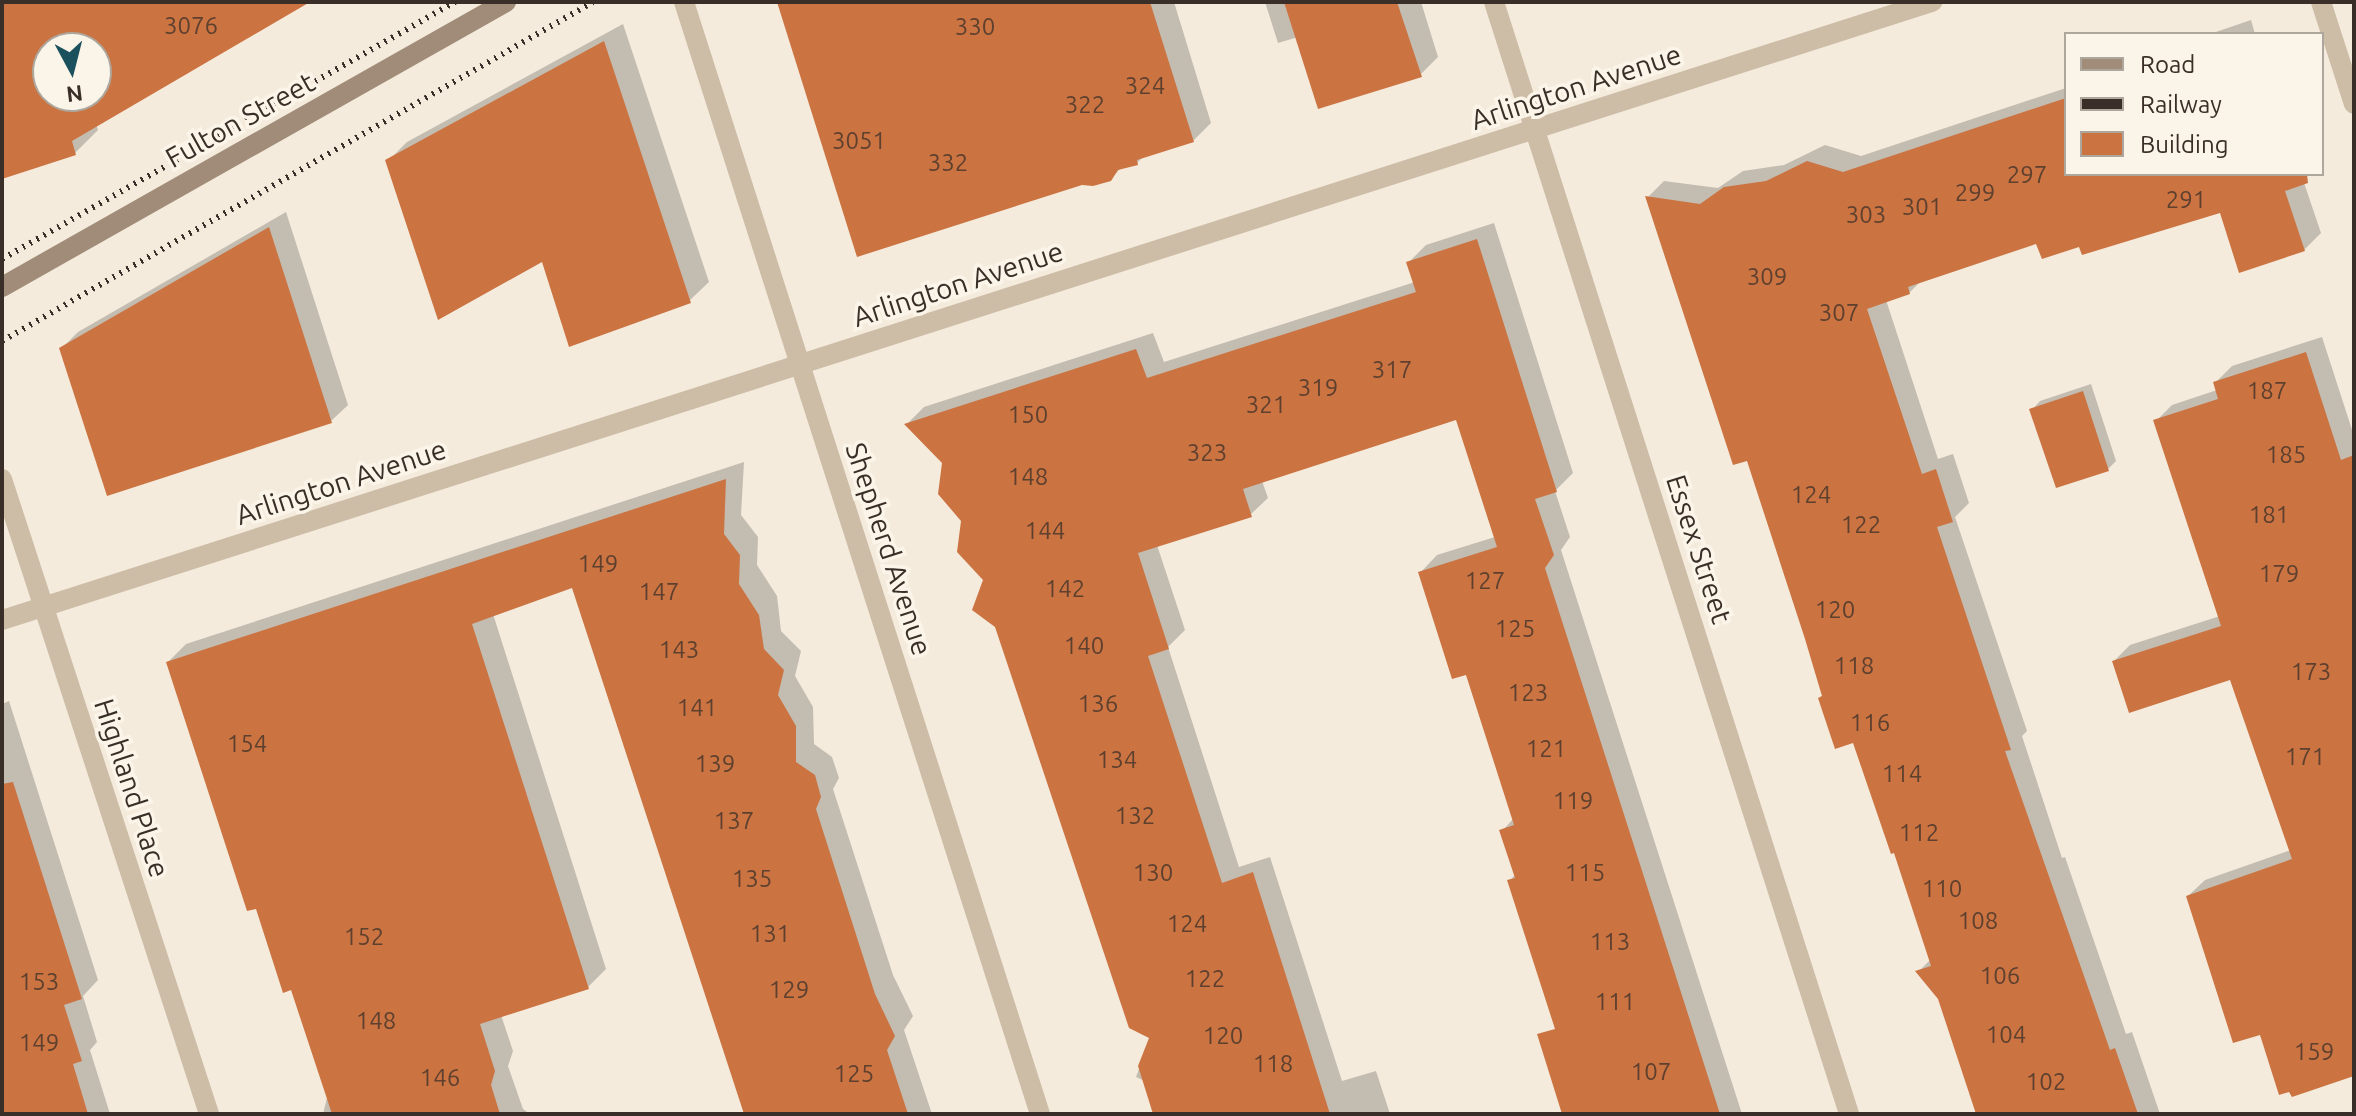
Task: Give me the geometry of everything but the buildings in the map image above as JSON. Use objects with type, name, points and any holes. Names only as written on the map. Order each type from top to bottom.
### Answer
[{"type":"street","name":"Fulton Street","points":[[2,287],[506,2]]},
{"type":"street","name":"Shepherd Avenue","points":[[684,2],[1040,1114]]},
{"type":"street","name":"Essex Street","points":[[1494,2],[1849,1114]]},
{"type":"street","name":"Arlington Avenue","points":[[2,620],[1932,2]]},
{"type":"street","points":[[2321,2],[2354,104]]},
{"type":"street","name":"Highland Place","points":[[2,479],[209,1114]]},
{"type":"railway","points":[[2,259],[455,2]]},
{"type":"railway","points":[[2,341],[593,2]]}]
